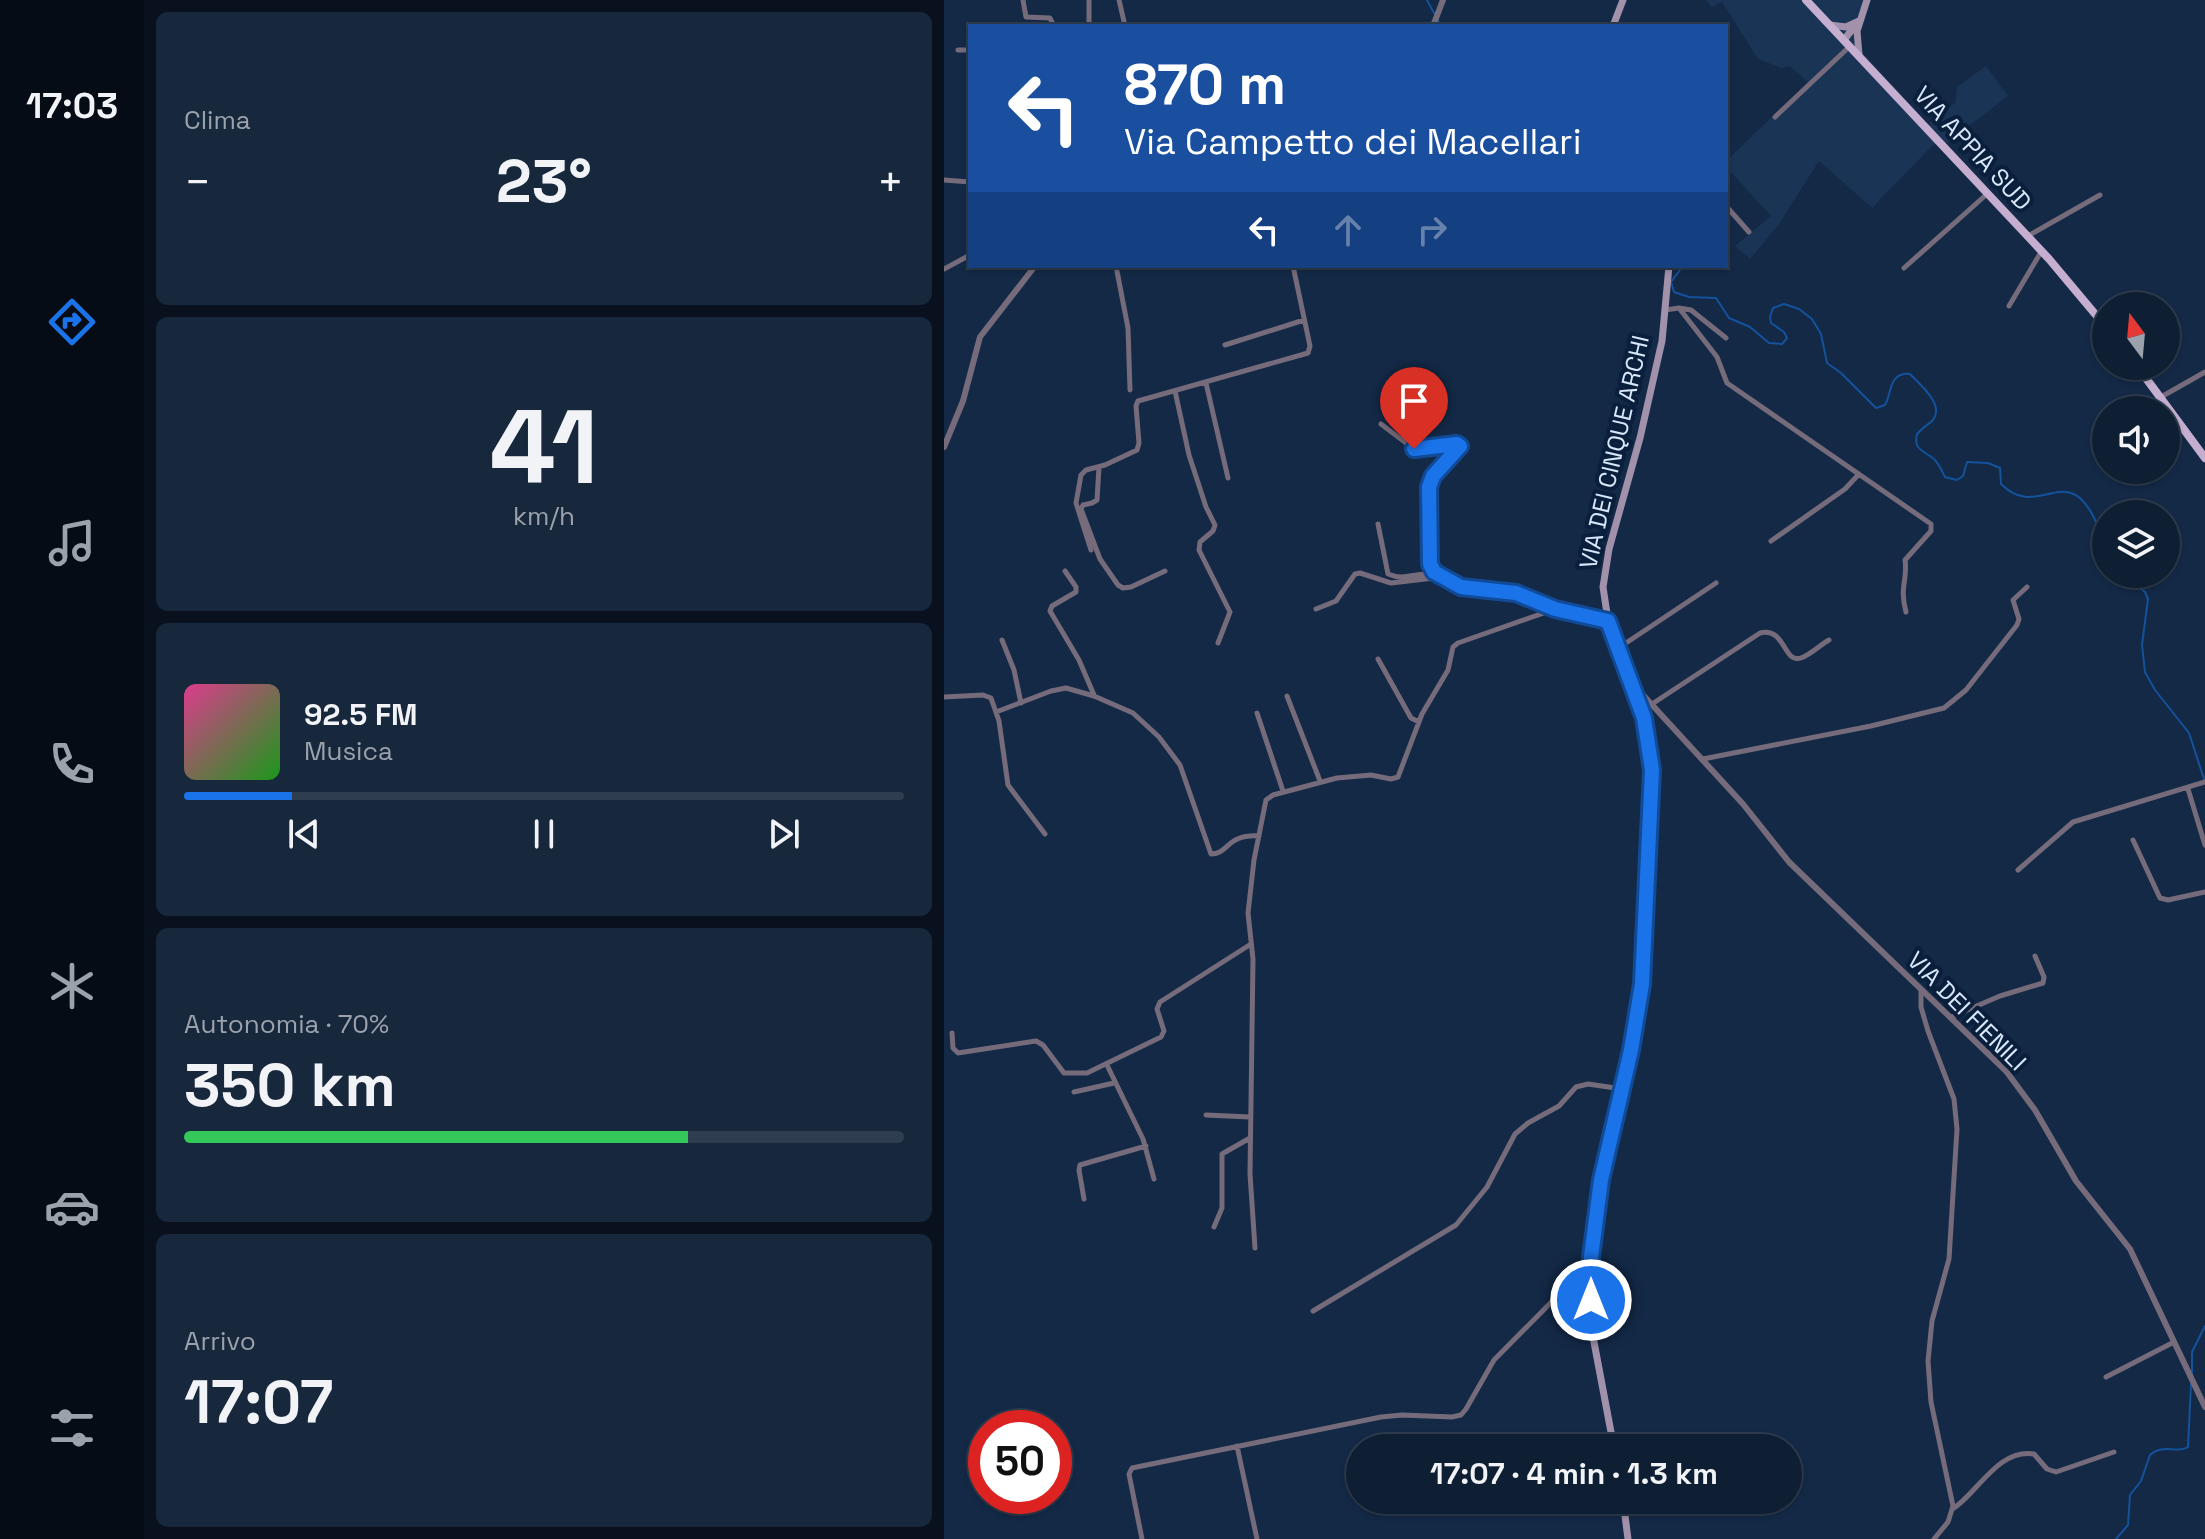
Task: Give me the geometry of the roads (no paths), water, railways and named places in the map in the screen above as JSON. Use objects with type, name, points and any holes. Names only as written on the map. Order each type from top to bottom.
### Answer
[{"type":"main road","points":[[1614,24],[1623,0]]},
{"type":"main road","name":"VIA APPIA SUD","points":[[1806,0],[2028,236],[2092,311]]},
{"type":"main road","points":[[1847,43],[1867,0]]},
{"type":"main road","points":[[1830,25],[1843,27],[1859,21]]},
{"type":"main road","points":[[1859,21],[1856,39],[1859,55]]},
{"type":"main road","name":"VIA DEI CINQUE ARCHI","points":[[1611,1434],[1594,1342],[1591,1263],[1601,1180],[1642,984],[1652,770],[1645,722],[1608,621],[1603,591],[1607,558],[1642,430],[1662,341],[1669,268]]},
{"type":"main road","points":[[2180,424],[2205,458]]},
{"type":"main road","points":[[1625,1514],[1628,1539]]},
{"type":"street","points":[[1023,0],[1025,16],[1050,18],[1053,24]]},
{"type":"street","points":[[1089,0],[1089,24]]},
{"type":"street","points":[[1119,0],[1125,24]]},
{"type":"street","points":[[1434,24],[1443,0]]},
{"type":"street","points":[[1775,117],[1847,43]]},
{"type":"street","points":[[958,50],[968,50]]},
{"type":"street","points":[[944,180],[968,182]]},
{"type":"street","points":[[1904,268],[1988,193]]},
{"type":"street","points":[[2028,236],[2100,195]]},
{"type":"street","points":[[1728,210],[1749,232]]},
{"type":"street","points":[[2009,306],[2042,252]]},
{"type":"street","points":[[944,269],[968,256]]},
{"type":"street","points":[[944,447],[967,390],[980,337],[1033,268]]},
{"type":"street","points":[[1116,268],[1128,328],[1130,390]]},
{"type":"street","points":[[1091,550],[1077,509],[1076,497],[1082,473],[1137,450],[1137,402],[1307,354],[1310,348],[1293,268]]},
{"type":"street","points":[[1679,308],[1717,357],[1727,383],[1932,527],[1905,560],[1902,589],[1906,612]]},
{"type":"street","points":[[1665,310],[1691,310],[1726,338]]},
{"type":"street","points":[[1225,345],[1304,320]]},
{"type":"street","points":[[2162,396],[2205,372]]},
{"type":"street","points":[[1206,383],[1228,478]]},
{"type":"street","points":[[1175,391],[1189,455],[1215,526],[1200,541],[1198,549],[1230,612],[1218,643]]},
{"type":"street","points":[[1381,424],[1414,449],[1460,445],[1433,476],[1429,487],[1430,564],[1434,572],[1461,587]]},
{"type":"street","points":[[1099,467],[1097,500],[1083,505],[1081,509],[1101,562],[1123,588],[1165,571]]},
{"type":"street","points":[[1771,541],[1845,489],[1859,474]]},
{"type":"street","points":[[1378,524],[1388,574],[1397,577],[1434,572]]},
{"type":"street","points":[[1065,571],[1077,590],[1052,606],[1051,612],[1079,660],[1094,696]]},
{"type":"street","points":[[1316,609],[1336,601],[1355,574],[1359,573],[1388,583],[1433,578],[1461,587],[1516,593],[1555,609],[1608,621]]},
{"type":"street","points":[[1617,649],[1716,583]]},
{"type":"street","points":[[1703,759],[1857,729],[1947,707],[1964,692],[2017,625],[2019,619],[2013,600],[2027,587]]},
{"type":"street","points":[[1255,1248],[1250,1138],[1249,903],[1266,800],[1271,795],[1320,781],[1368,775],[1396,778],[1401,773],[1419,722],[1448,670],[1455,644],[1555,609]]},
{"type":"street","points":[[1652,704],[1760,633],[1775,634],[1795,659],[1829,640]]},
{"type":"street","points":[[1002,640],[1014,670],[1021,703]]},
{"type":"street","points":[[1378,659],[1408,714],[1419,722]]},
{"type":"street","name":"VIA DEI FIENILI","points":[[1629,681],[1703,759],[1789,862],[2004,1068],[2033,1108],[2076,1181],[2128,1246],[2205,1407]]},
{"type":"street","points":[[996,712],[1061,688],[1094,696],[1133,713],[1168,746],[1185,776],[1211,854],[1218,854],[1239,836],[1259,836]]},
{"type":"street","points":[[944,697],[986,695],[991,698],[1008,783],[1045,834]]},
{"type":"street","points":[[1287,696],[1320,781]]},
{"type":"street","points":[[1257,713],[1283,791]]},
{"type":"street","points":[[2018,870],[2073,822],[2204,783]]},
{"type":"street","points":[[2188,789],[2205,845]]},
{"type":"street","points":[[2133,840],[2160,898],[2168,900],[2205,892]]},
{"type":"street","points":[[952,1033],[953,1048],[957,1053],[1036,1041],[1043,1045],[1059,1069],[1067,1075],[1083,1074],[1162,1037],[1164,1029],[1157,1008],[1162,1001],[1251,944]]},
{"type":"street","points":[[1951,1017],[2000,996],[2043,983],[2044,976],[2035,956]]},
{"type":"street","points":[[1921,989],[1921,1005],[1928,1031],[1954,1099],[1957,1129],[1948,1262],[1933,1317],[1928,1364],[1931,1402],[1953,1509],[1948,1522],[1934,1539]]},
{"type":"street","points":[[1107,1065],[1146,1146],[1154,1179]]},
{"type":"street","points":[[1074,1092],[1114,1083]]},
{"type":"street","points":[[1313,1311],[1456,1225],[1487,1187],[1515,1134],[1559,1106],[1576,1087],[1588,1084],[1622,1089]]},
{"type":"street","points":[[1206,1115],[1250,1117]]},
{"type":"street","points":[[1214,1227],[1222,1208],[1222,1154],[1250,1138]]},
{"type":"street","points":[[1084,1199],[1078,1169],[1080,1165],[1146,1146]]},
{"type":"street","points":[[1142,1539],[1130,1469],[1388,1416],[1445,1418],[1461,1415],[1494,1360],[1591,1263]]},
{"type":"street","points":[[2106,1377],[2174,1342]]},
{"type":"street","points":[[1237,1446],[1257,1539]]},
{"type":"street","points":[[1953,1509],[1990,1472],[2020,1454],[2034,1454],[2047,1469],[2056,1472],[2114,1452]]},
{"type":"waterway","points":[[1427,0],[1434,13]]},
{"type":"waterway","points":[[1437,19],[1440,24]]},
{"type":"waterway","points":[[1682,268],[1671,282],[1674,292],[1689,297],[1716,298],[1729,318],[1750,327],[1769,343],[1782,344],[1787,338],[1771,323],[1773,308],[1784,304],[1799,309],[1812,319],[1821,334],[1827,363],[1876,408],[1885,405],[1898,376],[1910,374],[1936,407],[1933,420],[1917,434],[1916,443],[1936,461],[1945,477],[1957,480],[1963,476],[1967,462],[1988,463],[2000,468],[2001,484],[2012,493],[2033,497],[2071,493],[2080,498],[2092,514]]},
{"type":"waterway","points":[[2140,588],[2148,599],[2142,645],[2145,672],[2155,690],[2189,733],[2204,779]]},
{"type":"waterway","points":[[2192,1374],[2192,1352],[2205,1326]]},
{"type":"waterway","points":[[2116,1539],[2128,1525],[2130,1495],[2141,1481],[2150,1455],[2155,1451],[2188,1447],[2191,1384]]}]
